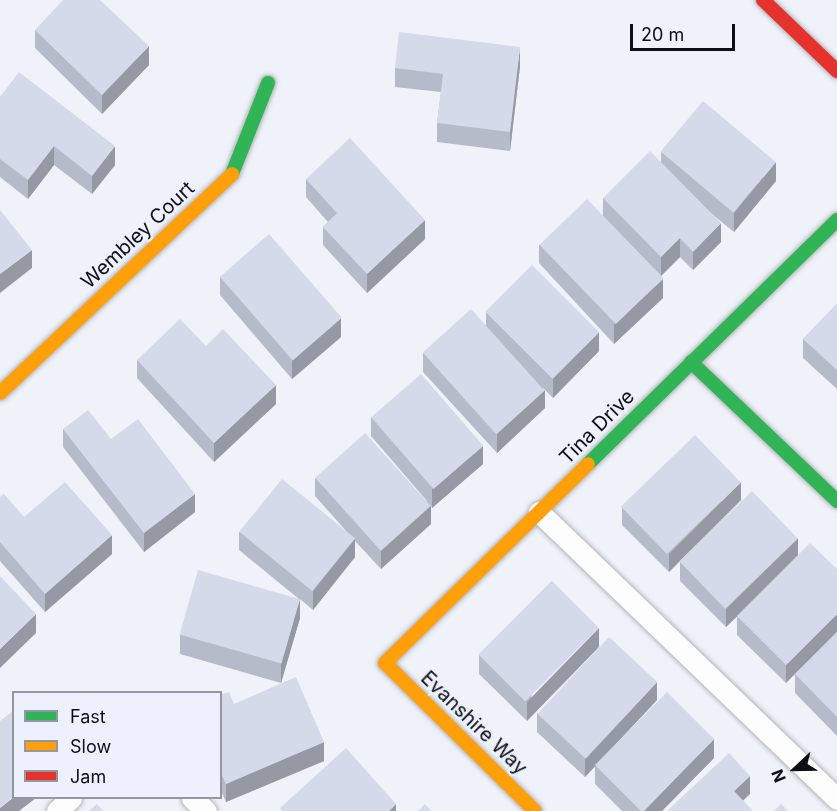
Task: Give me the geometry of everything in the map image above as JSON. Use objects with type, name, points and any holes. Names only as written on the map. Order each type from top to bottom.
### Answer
[{"type":"street","points":[[763,0],[837,71]]},
{"type":"street","name":"Wembley Court","points":[[0,393],[236,170],[268,83]]},
{"type":"street","name":"Tina Drive","points":[[385,663],[837,220]]},
{"type":"street","points":[[691,362],[837,501]]},
{"type":"street","name":"Evanshire Way","points":[[385,663],[535,811]]},
{"type":"lane","points":[[539,512],[837,799]]},
{"type":"lane","points":[[57,811],[70,799]]},
{"type":"lane","points":[[193,799],[206,811]]},
{"type":"building","points":[[63,0],[100,0],[149,46],[102,95],[35,30]]},
{"type":"building","points":[[399,32],[520,47],[510,132],[437,123],[443,74],[395,68]]},
{"type":"building","points":[[19,72],[115,146],[92,176],[54,146],[28,180],[0,159],[0,97]]},
{"type":"building","points":[[703,101],[776,162],[733,213],[661,152]]},
{"type":"building","points":[[350,138],[425,220],[367,274],[323,227],[337,213],[306,179]]},
{"type":"building","points":[[650,151],[721,223],[693,252],[680,238],[661,257],[603,198]]},
{"type":"building","points":[[587,199],[663,278],[616,324],[540,245]]},
{"type":"building","points":[[0,210],[32,250],[0,274]]},
{"type":"building","points":[[269,234],[342,318],[293,360],[220,277]]},
{"type":"building","points":[[532,265],[599,332],[553,379],[485,312]]},
{"type":"building","points":[[837,304],[837,370],[803,339]]},
{"type":"building","points":[[471,309],[545,391],[496,434],[423,352]]},
{"type":"building","points":[[180,319],[206,346],[223,329],[276,385],[214,443],[137,360]]},
{"type":"building","points":[[421,374],[483,446],[434,489],[371,417]]},
{"type":"building","points":[[88,410],[111,439],[138,419],[195,494],[144,533],[63,429]]},
{"type":"building","points":[[365,433],[431,506],[381,551],[315,478]]},
{"type":"building","points":[[695,435],[741,482],[667,554],[621,507]]},
{"type":"building","points":[[282,479],[355,538],[312,591],[239,532]]},
{"type":"building","points":[[65,482],[112,535],[45,594],[0,542],[0,497],[4,494],[24,517]]},
{"type":"building","points":[[752,491],[798,538],[725,609],[679,561]]},
{"type":"building","points":[[810,543],[837,569],[837,614],[786,665],[737,616]]},
{"type":"building","points":[[198,570],[300,599],[281,664],[180,634]]},
{"type":"building","points":[[0,576],[36,614],[0,649]]},
{"type":"building","points":[[552,581],[599,628],[525,701],[478,655]]},
{"type":"building","points":[[837,633],[837,717],[795,674]]},
{"type":"building","points":[[609,637],[657,682],[586,759],[537,714]]},
{"type":"building","points":[[296,677],[324,742],[226,784],[222,775],[222,694],[229,692],[234,704]]},
{"type":"building","points":[[667,692],[714,739],[644,811],[641,811],[595,765]]},
{"type":"building","points":[[12,712],[12,799],[0,808],[0,721]]},
{"type":"building","points":[[346,748],[396,804],[389,811],[282,811],[280,808]]},
{"type":"building","points":[[729,753],[750,776],[734,791],[753,811],[667,811]]},
{"type":"building","points":[[97,804],[103,811],[89,811]]},
{"type":"building","points":[[425,804],[431,811],[418,811]]},
{"type":"building","points":[[781,804],[788,811],[774,811]]},
{"type":"traffic: fast","points":[[232,174],[268,83]]},
{"type":"traffic: fast","points":[[588,464],[837,220]]},
{"type":"traffic: fast","points":[[691,362],[837,501]]},
{"type":"traffic: slow","points":[[0,393],[232,174]]},
{"type":"traffic: slow","points":[[535,811],[385,663],[588,464]]},
{"type":"traffic: jam","points":[[763,0],[837,71]]}]
